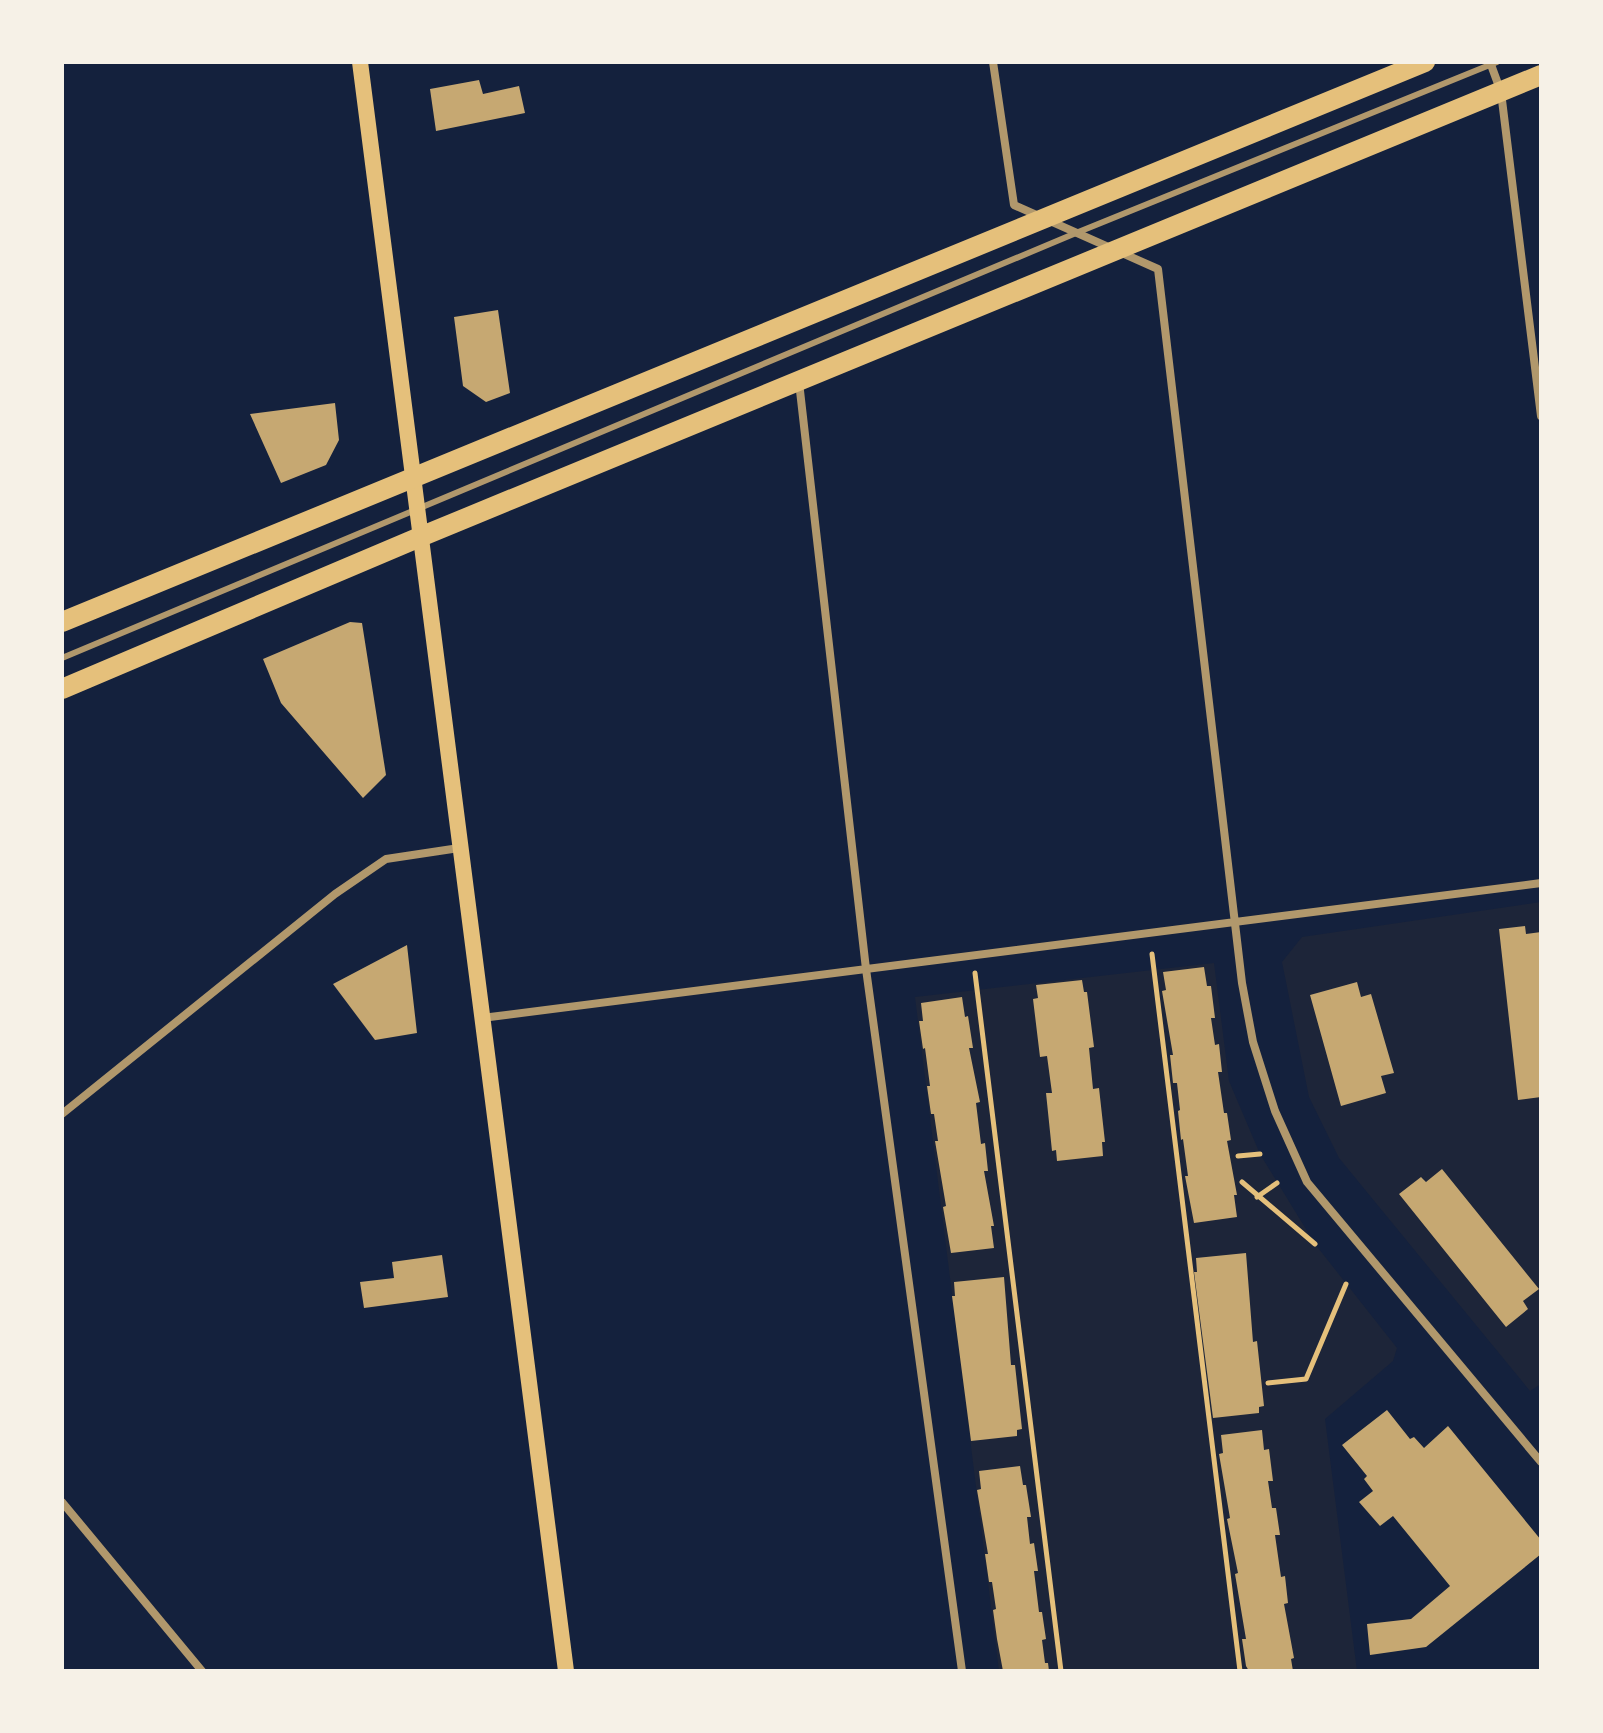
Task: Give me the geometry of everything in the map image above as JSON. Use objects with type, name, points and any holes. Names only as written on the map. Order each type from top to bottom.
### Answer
[{"type":"main road","points":[[360,62],[566,1671]]},
{"type":"main road","points":[[62,622],[412,475],[1047,220],[1425,62]]},
{"type":"main road","points":[[62,689],[420,537],[1541,75]]},
{"type":"street","points":[[993,62],[1014,205],[1158,269],[1235,922],[1253,1042],[1275,1111],[1307,1182],[1541,1462]]},
{"type":"street","points":[[1493,63],[1501,92],[1541,416]]},
{"type":"street","points":[[799,381],[866,969],[962,1671]]},
{"type":"street","points":[[62,1114],[335,894],[386,859],[459,848]]},
{"type":"street","points":[[481,1018],[1541,883]]},
{"type":"street","points":[[62,1502],[202,1671]]},
{"type":"lane","points":[[62,658],[1076,233],[1493,63]]},
{"type":"path","points":[[1151,949],[1240,1671]]},
{"type":"path","points":[[975,969],[1061,1671]]},
{"type":"path","points":[[1238,1156],[1260,1154]]},
{"type":"path","points":[[1242,1182],[1315,1244]]},
{"type":"path","points":[[1257,1197],[1277,1183]]},
{"type":"path","points":[[1268,1383],[1306,1379],[1346,1284]]},
{"type":"shaded area","points":[[1541,902],[1541,932],[1526,934],[1524,926],[1500,929],[1519,1100],[1541,1097],[1541,1384],[1530,1391],[1339,1158],[1309,1097],[1282,962],[1302,937]],"holes":[[[1356,982],[1361,997],[1371,995],[1393,1073],[1381,1076],[1386,1093],[1341,1105],[1310,996]],[[1422,1177],[1538,1289],[1523,1301],[1528,1309],[1507,1326],[1400,1193]]]},
{"type":"shaded area","points":[[1214,963],[1229,1081],[1260,1154],[1315,1244],[1397,1348],[1393,1361],[1325,1419],[1357,1671],[999,1671],[915,997]]},
{"type":"building","points":[[479,80],[483,94],[519,86],[525,113],[436,131],[430,89]]},
{"type":"building","points":[[498,310],[510,393],[486,402],[463,386],[454,317]]},
{"type":"building","points":[[335,403],[339,440],[326,465],[281,483],[250,414]]},
{"type":"building","points":[[350,622],[362,623],[386,775],[363,798],[281,703],[263,659]]},
{"type":"building","points":[[1525,926],[1526,934],[1541,932],[1541,1097],[1518,1100],[1499,929]]},
{"type":"building","points":[[407,945],[417,1033],[375,1040],[333,984]]},
{"type":"building","points":[[1204,967],[1207,986],[1211,986],[1215,1045],[1219,1044],[1222,1072],[1218,1072],[1231,1140],[1227,1141],[1237,1195],[1234,1195],[1237,1217],[1194,1223],[1185,1176],[1188,1176],[1181,1140],[1177,1083],[1173,1083],[1170,1055],[1173,1055],[1162,991],[1166,990],[1163,972]]},
{"type":"building","points":[[1082,980],[1084,992],[1087,992],[1094,1047],[1089,1048],[1093,1089],[1099,1088],[1105,1142],[1102,1142],[1103,1156],[1057,1161],[1056,1150],[1052,1151],[1046,1093],[1052,1093],[1047,1056],[1040,1057],[1033,999],[1038,998],[1036,985]]},
{"type":"building","points":[[1357,982],[1361,997],[1371,994],[1394,1073],[1381,1076],[1386,1093],[1341,1106],[1310,995]]},
{"type":"building","points":[[962,997],[965,1017],[968,1016],[973,1048],[969,1048],[980,1102],[976,1103],[981,1144],[985,1143],[988,1171],[984,1171],[994,1226],[991,1226],[994,1248],[951,1253],[935,1141],[938,1141],[934,1114],[931,1114],[927,1086],[930,1086],[919,1021],[923,1021],[921,1003]]},
{"type":"building","points":[[1442,1169],[1539,1289],[1523,1301],[1528,1309],[1506,1327],[1399,1194],[1421,1177],[1426,1182]]},
{"type":"building","points":[[1246,1253],[1253,1342],[1257,1341],[1264,1406],[1259,1407],[1259,1413],[1213,1418],[1194,1272],[1197,1272],[1196,1258]]},
{"type":"building","points":[[442,1255],[448,1297],[364,1308],[360,1282],[394,1278],[392,1262]]},
{"type":"building","points":[[1004,1277],[1011,1365],[1015,1365],[1022,1429],[1017,1430],[1017,1436],[971,1441],[952,1296],[955,1296],[954,1282]]},
{"type":"building","points":[[1387,1410],[1410,1439],[1414,1437],[1424,1448],[1448,1426],[1541,1540],[1541,1554],[1426,1647],[1370,1655],[1367,1624],[1411,1619],[1450,1586],[1393,1516],[1380,1526],[1359,1502],[1373,1491],[1364,1479],[1367,1476],[1342,1445]]},
{"type":"building","points":[[1262,1430],[1264,1450],[1269,1449],[1273,1481],[1268,1481],[1280,1535],[1275,1535],[1281,1577],[1285,1576],[1288,1603],[1284,1604],[1294,1658],[1291,1659],[1293,1671],[1249,1671],[1242,1639],[1246,1639],[1235,1574],[1238,1573],[1219,1454],[1223,1453],[1221,1435]]},
{"type":"building","points":[[1020,1466],[1031,1517],[1027,1517],[1030,1544],[1034,1543],[1039,1612],[1042,1612],[1046,1639],[1042,1640],[1049,1671],[1003,1671],[997,1639],[993,1610],[996,1609],[992,1582],[989,1582],[985,1554],[988,1554],[977,1490],[981,1489],[979,1471]]}]
